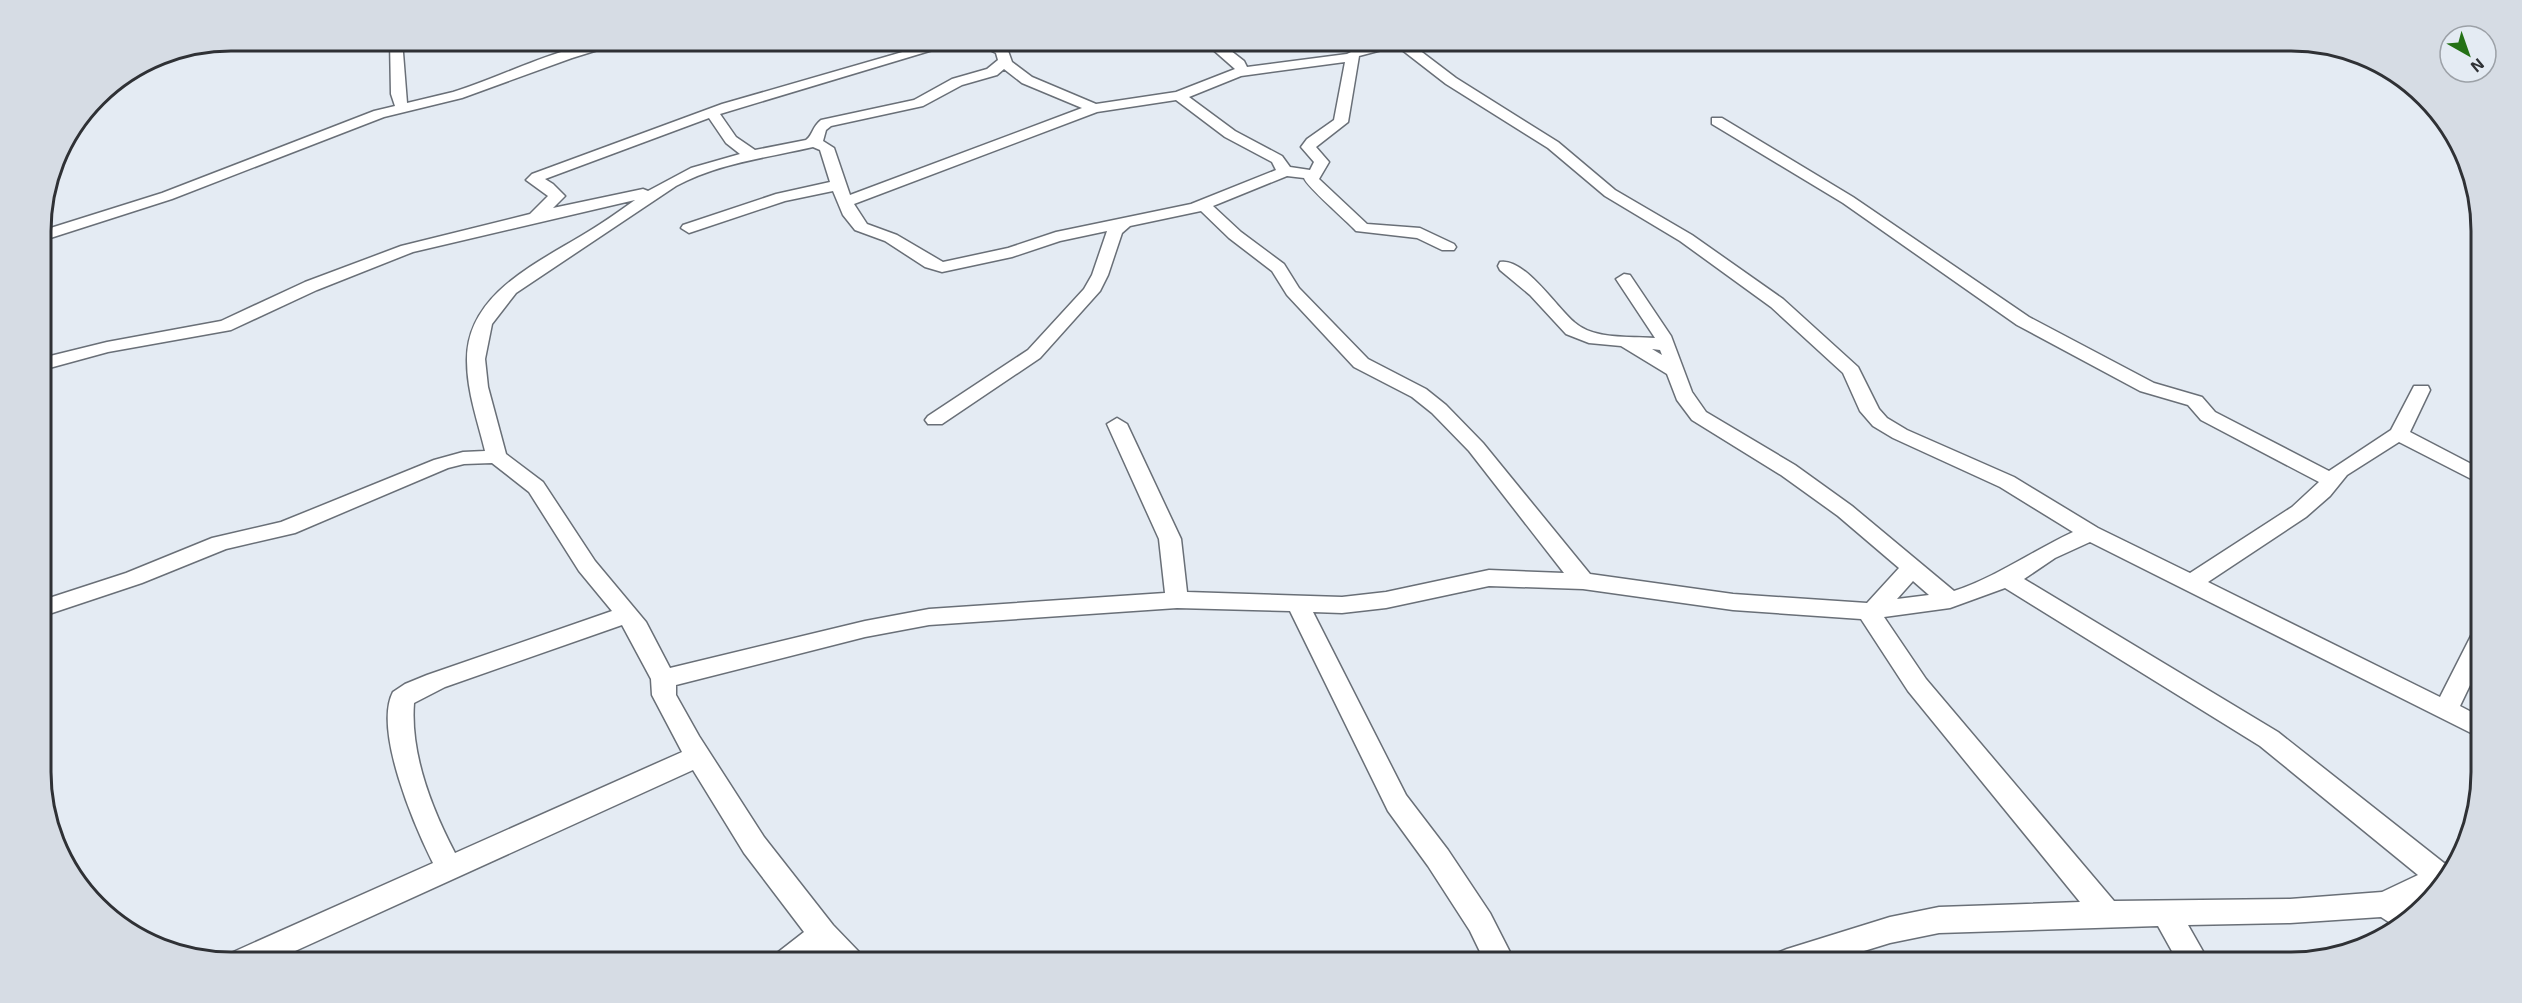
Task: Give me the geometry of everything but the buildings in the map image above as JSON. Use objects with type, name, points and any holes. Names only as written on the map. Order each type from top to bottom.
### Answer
[{"type":"street","points":[[396,51],[398,94],[402,108]]},
{"type":"street","points":[[51,233],[139,206],[402,108],[456,95],[582,51]]},
{"type":"street","points":[[533,218],[549,206],[557,196],[548,187],[534,180],[537,177],[712,112],[922,51]]},
{"type":"street","points":[[1002,51],[1005,61],[1036,85],[1095,108]]},
{"type":"street","points":[[1222,51],[1239,64],[1241,72]]},
{"type":"street","points":[[847,201],[909,180],[965,154],[1095,108],[1179,96],[1241,72],[1352,57],[1362,51]]},
{"type":"street","points":[[1411,51],[1451,81],[1553,145],[1610,193],[1686,238],[1777,303],[1851,371],[1870,411],[1880,422],[1900,434],[2007,482],[2090,533],[2471,723]]},
{"type":"street","points":[[1312,175],[1322,162],[1308,147],[1341,122],[1352,71],[1352,57]]},
{"type":"street","points":[[814,142],[819,128],[826,123],[918,103],[957,81],[992,72],[1005,61]]},
{"type":"street","points":[[1179,96],[1225,131],[1277,159],[1282,163],[1284,172]]},
{"type":"street","points":[[712,112],[731,140],[750,154]]},
{"type":"street","points":[[1717,121],[1848,200],[2023,321],[2147,387],[2195,401],[2208,416],[2229,429],[2331,480]]},
{"type":"street","points":[[840,952],[823,934],[754,845],[698,756],[664,695],[663,680],[638,628],[586,566],[536,487],[497,457],[478,379],[476,357],[477,344],[485,323],[513,286],[548,261],[603,230],[655,191],[696,171],[750,154],[814,142],[826,148],[851,215],[861,227],[891,238],[931,263],[942,267],[1012,252],[1056,237],[1158,218],[1203,205],[1284,172],[1297,171],[1312,175]]},
{"type":"street","points":[[1312,175],[1314,184],[1336,201],[1362,228],[1420,233],[1448,247]]},
{"type":"street","points":[[689,228],[781,197],[839,185]]},
{"type":"street","points":[[51,362],[107,347],[225,326],[311,286],[396,253],[533,218],[655,191]]},
{"type":"street","points":[[1203,205],[1235,235],[1278,268],[1293,291],[1361,363],[1419,393],[1439,409],[1482,455],[1583,580]]},
{"type":"street","points":[[935,420],[1034,354],[1091,291],[1100,275],[1115,231],[1124,223]]},
{"type":"street","points":[[1506,266],[1536,292],[1570,330],[1589,338],[1667,345]]},
{"type":"street","points":[[1624,279],[1667,345],[1684,398],[1699,416],[1797,477],[1873,533],[1911,569],[1950,600]]},
{"type":"street","points":[[1624,340],[1675,371]]},
{"type":"street","points":[[2191,583],[2299,512],[2323,491],[2340,470],[2399,434],[2421,390]]},
{"type":"street","points":[[1117,424],[1170,539],[1177,600]]},
{"type":"street","points":[[2399,434],[2471,473]]},
{"type":"street","points":[[51,605],[134,578],[220,543],[287,528],[441,464],[464,458],[497,457]]},
{"type":"street","points":[[663,680],[830,637],[929,617],[1177,600],[1342,606],[1386,600],[1489,578],[1583,580],[1733,602],[1871,610],[1950,600],[2007,579],[2047,553],[2090,533]]},
{"type":"street","points":[[1871,610],[1911,569]]},
{"type":"street","points":[[2007,579],[2269,739],[2441,871]]},
{"type":"street","points":[[1298,605],[1397,803],[1444,867],[1480,922],[1495,952]]},
{"type":"street","points":[[1871,610],[1917,685],[2108,915]]},
{"type":"street","points":[[449,868],[435,842],[418,799],[398,721],[402,699],[414,690],[475,666],[627,615]]},
{"type":"street","points":[[2446,710],[2471,659]]},
{"type":"street","points":[[267,952],[698,756]]},
{"type":"street","points":[[1817,952],[1862,937],[1939,920],[2290,911],[2385,904],[2434,881]]},
{"type":"street","points":[[2385,904],[2401,914]]},
{"type":"street","points":[[2167,915],[2188,952]]},
{"type":"street","points":[[800,952],[823,934]]}]
